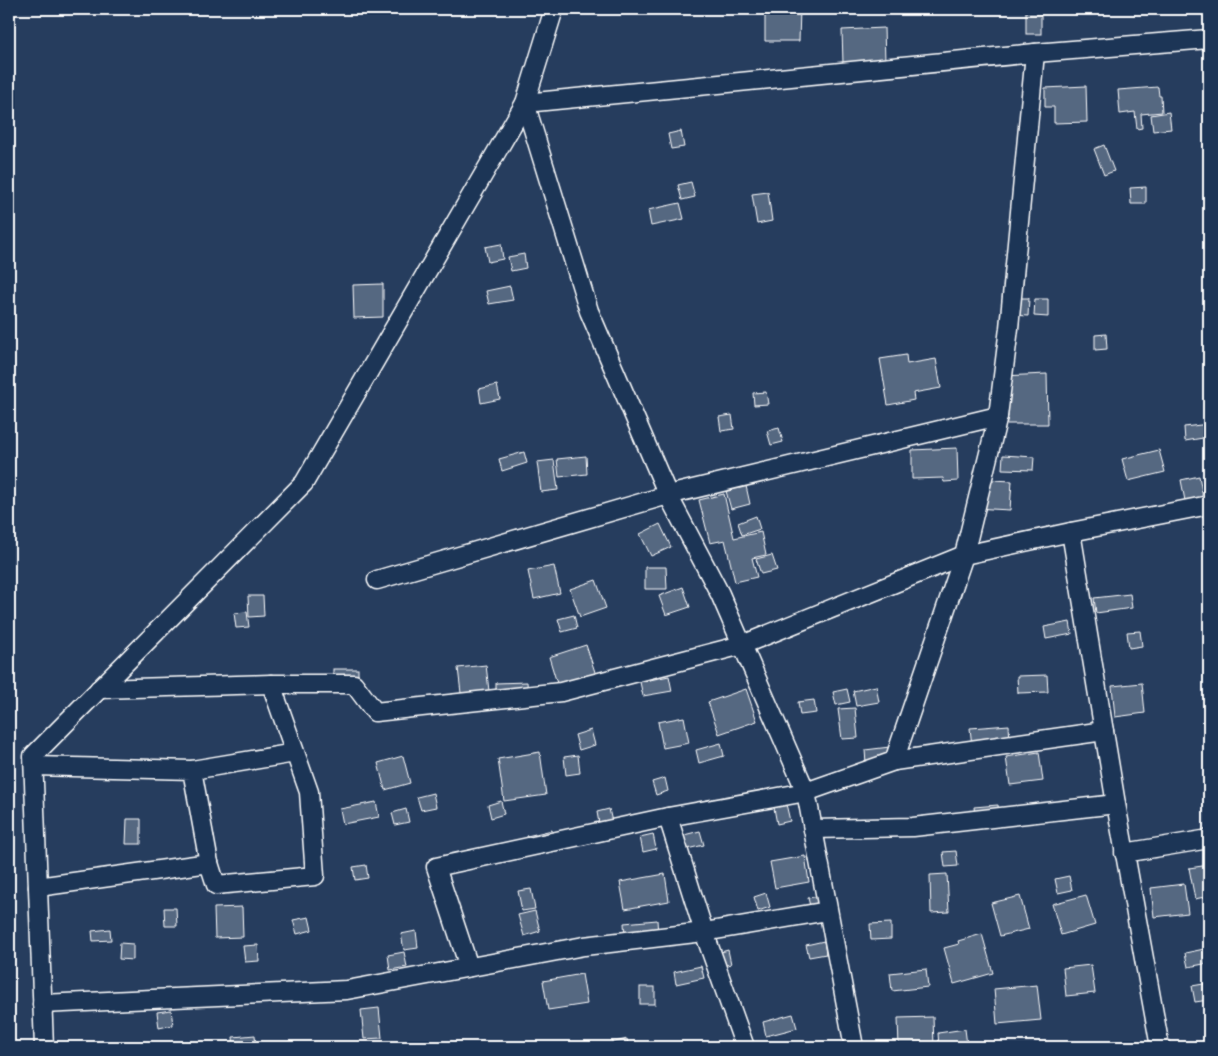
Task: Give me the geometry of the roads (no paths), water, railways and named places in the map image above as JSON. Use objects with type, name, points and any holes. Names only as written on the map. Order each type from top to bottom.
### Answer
[{"type":"street","points":[[44,1047],[33,756],[304,483],[525,103],[554,9]]},
{"type":"street","points":[[525,103],[1035,53],[1209,39]]},
{"type":"street","points":[[894,761],[964,556],[998,416],[1009,328],[1035,53]]},
{"type":"street","points":[[525,103],[589,311],[668,495],[720,594],[806,792],[854,1047]]},
{"type":"street","points":[[377,580],[668,495],[998,416]]},
{"type":"street","points":[[99,689],[271,684],[354,684],[375,712],[561,692],[742,645],[964,556],[1071,532],[1209,505]]},
{"type":"street","points":[[1071,532],[1124,853],[1160,1047]]},
{"type":"street","points":[[192,770],[209,863],[216,885],[315,876],[309,792],[271,684]]},
{"type":"street","points":[[469,967],[436,867],[668,817],[806,792],[894,761],[1104,731]]},
{"type":"street","points":[[34,766],[192,770],[295,753]]},
{"type":"street","points":[[813,829],[913,827],[1116,804]]},
{"type":"street","points":[[668,817],[704,932],[745,1047]]},
{"type":"street","points":[[1124,853],[1209,839]]},
{"type":"street","points":[[38,887],[209,863]]},
{"type":"street","points":[[42,1004],[346,990],[584,946],[704,932],[828,911]]}]
